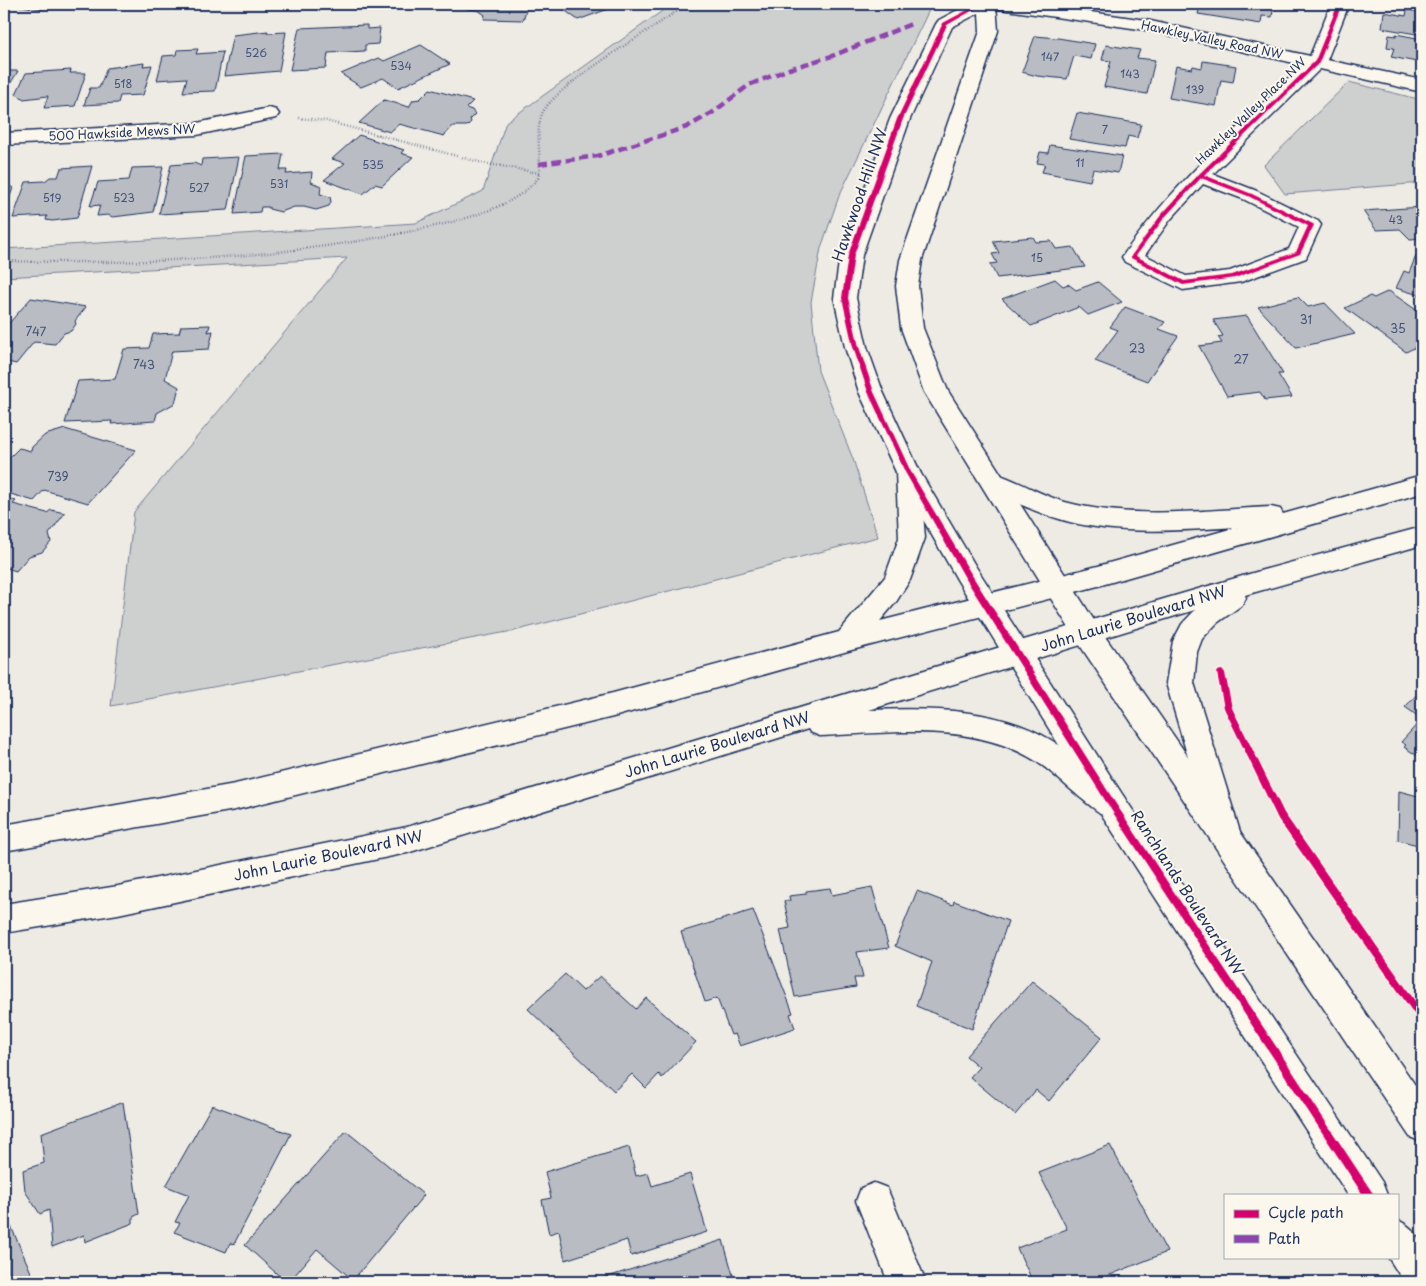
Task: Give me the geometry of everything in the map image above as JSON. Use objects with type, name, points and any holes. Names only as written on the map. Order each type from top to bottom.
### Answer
[{"type":"street","name":"Hawkwood Hill NW","points":[[982,4],[945,24],[900,119],[851,255],[845,298],[856,347],[871,392],[908,472],[986,604]]},
{"type":"street","points":[[987,4],[989,30],[911,260],[907,286],[912,328],[936,392],[1088,633],[1422,1126]]},
{"type":"street","name":"Hawkley Valley Road NW","points":[[1000,4],[1146,25],[1422,86]]},
{"type":"street","points":[[1318,62],[1340,4]]},
{"type":"street","name":"Hawkley Valley Place NW","points":[[1200,176],[1250,195],[1311,225],[1298,253],[1234,278],[1183,283],[1133,256],[1163,216],[1200,176],[1318,62]]},
{"type":"street","name":"500 Hawkside Mews NW","points":[[4,139],[197,129],[269,114]]},
{"type":"street","points":[[848,640],[887,595],[897,580],[912,538],[908,472]]},
{"type":"street","points":[[994,482],[1034,501],[1065,512],[1130,520],[1312,514]]},
{"type":"street","points":[[4,838],[235,796],[613,705],[848,640],[1058,587],[1422,484]]},
{"type":"street","name":"John Laurie Boulevard NW","points":[[4,919],[118,900],[407,840],[1018,653],[1263,580],[1422,536]]},
{"type":"street","points":[[1226,835],[1180,684],[1181,661],[1189,635],[1203,617],[1263,580]]},
{"type":"street","name":"Ranchlands Boulevard NW","points":[[986,604],[1113,806],[1368,1194]]},
{"type":"street","points":[[776,727],[892,721],[966,724],[1014,734],[1045,752],[1073,772],[1113,806]]},
{"type":"street","points":[[874,1200],[907,1282]]},
{"type":"street","points":[[1398,1240],[1422,1276]]},
{"type":"path","points":[[4,261],[131,263],[319,248],[467,218],[493,208],[535,182],[540,173],[538,126],[540,115],[547,104],[584,74],[687,4]]},
{"type":"path","points":[[269,114],[326,121],[483,163],[540,173]]},
{"type":"shaded area","points":[[672,4],[932,4],[839,196],[821,248],[811,302],[818,371],[853,459],[878,537],[518,630],[111,706],[134,512],[347,258],[4,277],[4,249],[416,223],[483,191],[506,122]]},
{"type":"shaded area","points":[[1349,82],[1422,100],[1422,183],[1285,194],[1264,165]]},
{"type":"building","points":[[4,4],[47,4],[43,9]]},
{"type":"building","points":[[56,4],[115,4],[113,7],[55,6]]},
{"type":"building","points":[[468,4],[528,4],[523,20],[484,19],[485,15],[478,10],[467,9]]},
{"type":"building","points":[[556,4],[622,4],[578,20]]},
{"type":"building","points":[[1200,4],[1274,4],[1272,17],[1262,16],[1261,24],[1198,14]]},
{"type":"building","points":[[1407,10],[1422,12],[1422,35],[1382,28],[1384,12],[1406,16]]},
{"type":"building","points":[[367,25],[367,29],[380,28],[378,44],[365,45],[365,51],[328,53],[326,68],[290,70],[299,28]]},
{"type":"building","points":[[268,31],[267,33],[286,32],[279,71],[224,76],[233,35]]},
{"type":"building","points":[[1396,34],[1422,39],[1422,63],[1391,57],[1394,48],[1387,47],[1389,35],[1396,36]]},
{"type":"building","points":[[1035,36],[1095,44],[1091,59],[1074,56],[1067,79],[1037,76],[1022,72]]},
{"type":"building","points":[[421,45],[450,64],[398,88],[383,78],[361,87],[341,74],[379,58],[384,61]]},
{"type":"building","points":[[1106,45],[1140,50],[1137,58],[1155,60],[1147,94],[1104,87],[1111,61],[1102,60]]},
{"type":"building","points":[[198,49],[196,54],[223,52],[215,91],[183,92],[187,78],[157,80],[163,56],[176,55],[177,50]]},
{"type":"building","points":[[1203,61],[1236,66],[1233,82],[1221,80],[1216,106],[1169,98],[1176,66],[1192,69],[1193,66],[1202,68]]},
{"type":"building","points":[[144,63],[143,66],[152,65],[143,95],[120,96],[118,103],[84,105],[90,88],[99,88],[107,68]]},
{"type":"building","points":[[4,64],[10,64],[6,71],[18,71],[4,94]]},
{"type":"building","points":[[71,70],[70,73],[86,73],[75,106],[44,108],[48,96],[24,99],[16,94],[26,73]]},
{"type":"building","points":[[430,89],[473,101],[466,108],[472,110],[475,114],[470,119],[471,122],[467,126],[453,126],[444,136],[399,124],[390,132],[359,123],[384,100],[409,107],[413,100],[420,99]]},
{"type":"building","points":[[1077,113],[1141,124],[1137,138],[1128,136],[1125,148],[1069,139]]},
{"type":"building","points":[[359,135],[404,150],[401,153],[413,157],[382,186],[375,184],[363,194],[324,180],[345,163],[332,159]]},
{"type":"building","points":[[1050,145],[1122,156],[1118,173],[1093,169],[1090,181],[1042,172],[1045,164],[1037,163],[1040,152],[1048,153]]},
{"type":"building","points":[[283,154],[280,170],[287,170],[286,174],[312,172],[311,182],[321,186],[320,194],[330,197],[331,202],[329,206],[316,210],[294,207],[281,212],[269,209],[269,207],[261,207],[260,212],[234,214],[246,156]]},
{"type":"building","points":[[239,157],[228,210],[159,214],[171,165],[194,163],[201,166],[202,159]]},
{"type":"building","points":[[92,166],[77,218],[52,221],[46,220],[47,216],[13,218],[26,182],[45,181],[50,177],[58,177],[61,168]]},
{"type":"building","points":[[163,167],[153,212],[113,217],[108,215],[97,216],[100,205],[90,206],[98,182],[129,180],[132,168]]},
{"type":"building","points":[[10,186],[13,188],[4,213],[4,187]]},
{"type":"building","points":[[1422,207],[1422,238],[1410,239],[1400,229],[1376,230],[1363,211]]},
{"type":"building","points":[[1033,237],[1036,242],[1051,241],[1056,249],[1073,247],[1085,267],[997,278],[990,264],[997,263],[992,254],[999,253],[993,241]]},
{"type":"building","points":[[1418,251],[1422,252],[1422,296],[1396,288],[1404,271],[1409,273]]},
{"type":"building","points":[[1055,279],[1063,286],[1068,284],[1076,290],[1098,282],[1122,302],[1088,315],[1079,307],[1031,326],[1002,299]]},
{"type":"building","points":[[1389,291],[1422,314],[1422,344],[1406,352],[1345,308],[1370,296],[1374,298]]},
{"type":"building","points":[[1298,297],[1308,307],[1325,303],[1355,334],[1296,348],[1258,307]]},
{"type":"building","points":[[31,298],[86,307],[75,321],[76,324],[71,331],[64,333],[55,344],[34,342],[16,364],[4,361],[4,329]]},
{"type":"building","points":[[1125,307],[1165,322],[1159,329],[1178,336],[1147,381],[1095,361],[1118,330],[1110,327]]},
{"type":"building","points":[[1247,316],[1283,374],[1278,374],[1292,397],[1265,400],[1260,392],[1227,396],[1199,346],[1222,343],[1218,337],[1223,336],[1213,320]]},
{"type":"building","points":[[210,325],[208,332],[213,331],[209,349],[172,351],[165,379],[179,387],[175,403],[157,413],[155,421],[111,424],[112,421],[65,423],[78,381],[115,379],[124,349],[149,348],[153,334],[179,333],[181,326]]},
{"type":"building","points":[[65,429],[136,450],[88,503],[44,490],[34,501],[4,492],[4,463],[19,448],[31,451],[32,447],[45,435]]},
{"type":"building","points":[[4,498],[16,501],[13,504],[47,513],[51,510],[65,513],[49,534],[51,542],[42,552],[29,556],[16,571],[4,567]]},
{"type":"building","points":[[1422,689],[1422,719],[1405,707]]},
{"type":"building","points":[[1422,719],[1422,759],[1404,747],[1406,745],[1401,742]]},
{"type":"building","points":[[1399,791],[1418,796],[1419,791],[1422,792],[1422,892],[1419,891],[1418,845],[1398,840]]},
{"type":"building","points":[[872,887],[889,948],[857,952],[863,978],[854,978],[856,987],[795,997],[780,930],[790,928],[784,901],[790,901],[789,896],[806,894],[806,891],[830,888],[832,895]]},
{"type":"building","points":[[917,891],[953,905],[954,901],[1008,921],[972,1029],[916,1006],[932,962],[895,946]]},
{"type":"building","points":[[753,910],[793,1013],[790,1014],[795,1028],[740,1046],[735,1034],[731,1035],[717,998],[705,1002],[681,932]]},
{"type":"building","points":[[565,974],[583,991],[600,976],[636,1009],[646,998],[696,1042],[662,1078],[659,1074],[646,1088],[632,1074],[614,1091],[528,1009]]},
{"type":"building","points":[[1032,981],[1102,1037],[1049,1101],[1036,1090],[1015,1115],[970,1077],[979,1067],[966,1056]]},
{"type":"building","points":[[123,1102],[139,1214],[133,1217],[133,1223],[85,1242],[84,1235],[52,1247],[49,1210],[40,1214],[25,1191],[23,1170],[44,1163],[41,1133]]},
{"type":"building","points":[[212,1105],[291,1134],[234,1244],[230,1243],[226,1252],[174,1232],[180,1223],[175,1222],[189,1195],[166,1186]]},
{"type":"building","points":[[346,1131],[424,1195],[353,1280],[317,1249],[289,1282],[286,1282],[245,1245]]},
{"type":"building","points":[[1110,1145],[1167,1252],[1100,1279],[1101,1282],[1033,1282],[1017,1248],[1067,1229],[1039,1173]]},
{"type":"building","points":[[629,1147],[636,1176],[648,1173],[652,1186],[690,1174],[707,1232],[631,1256],[627,1240],[565,1260],[559,1231],[549,1234],[542,1200],[551,1198],[545,1172]]},
{"type":"building","points":[[10,1224],[33,1277],[25,1282],[4,1282],[4,1227]]},
{"type":"building","points":[[723,1240],[735,1282],[592,1282]]},
{"type":"marked path","points":[[539,164],[598,156],[687,127],[712,113],[749,85],[789,69],[832,56],[911,24]]},
{"type":"cycle path","points":[[982,4],[945,24],[900,119],[851,255],[845,298],[856,347],[871,392],[908,472],[967,574],[1113,806],[1368,1194]]},
{"type":"cycle path","points":[[1200,176],[1163,216],[1133,257],[1183,283],[1233,277],[1298,253],[1311,225],[1250,195],[1200,176],[1317,62],[1340,4]]},
{"type":"cycle path","points":[[1221,673],[1228,708],[1281,816],[1422,1018]]}]
